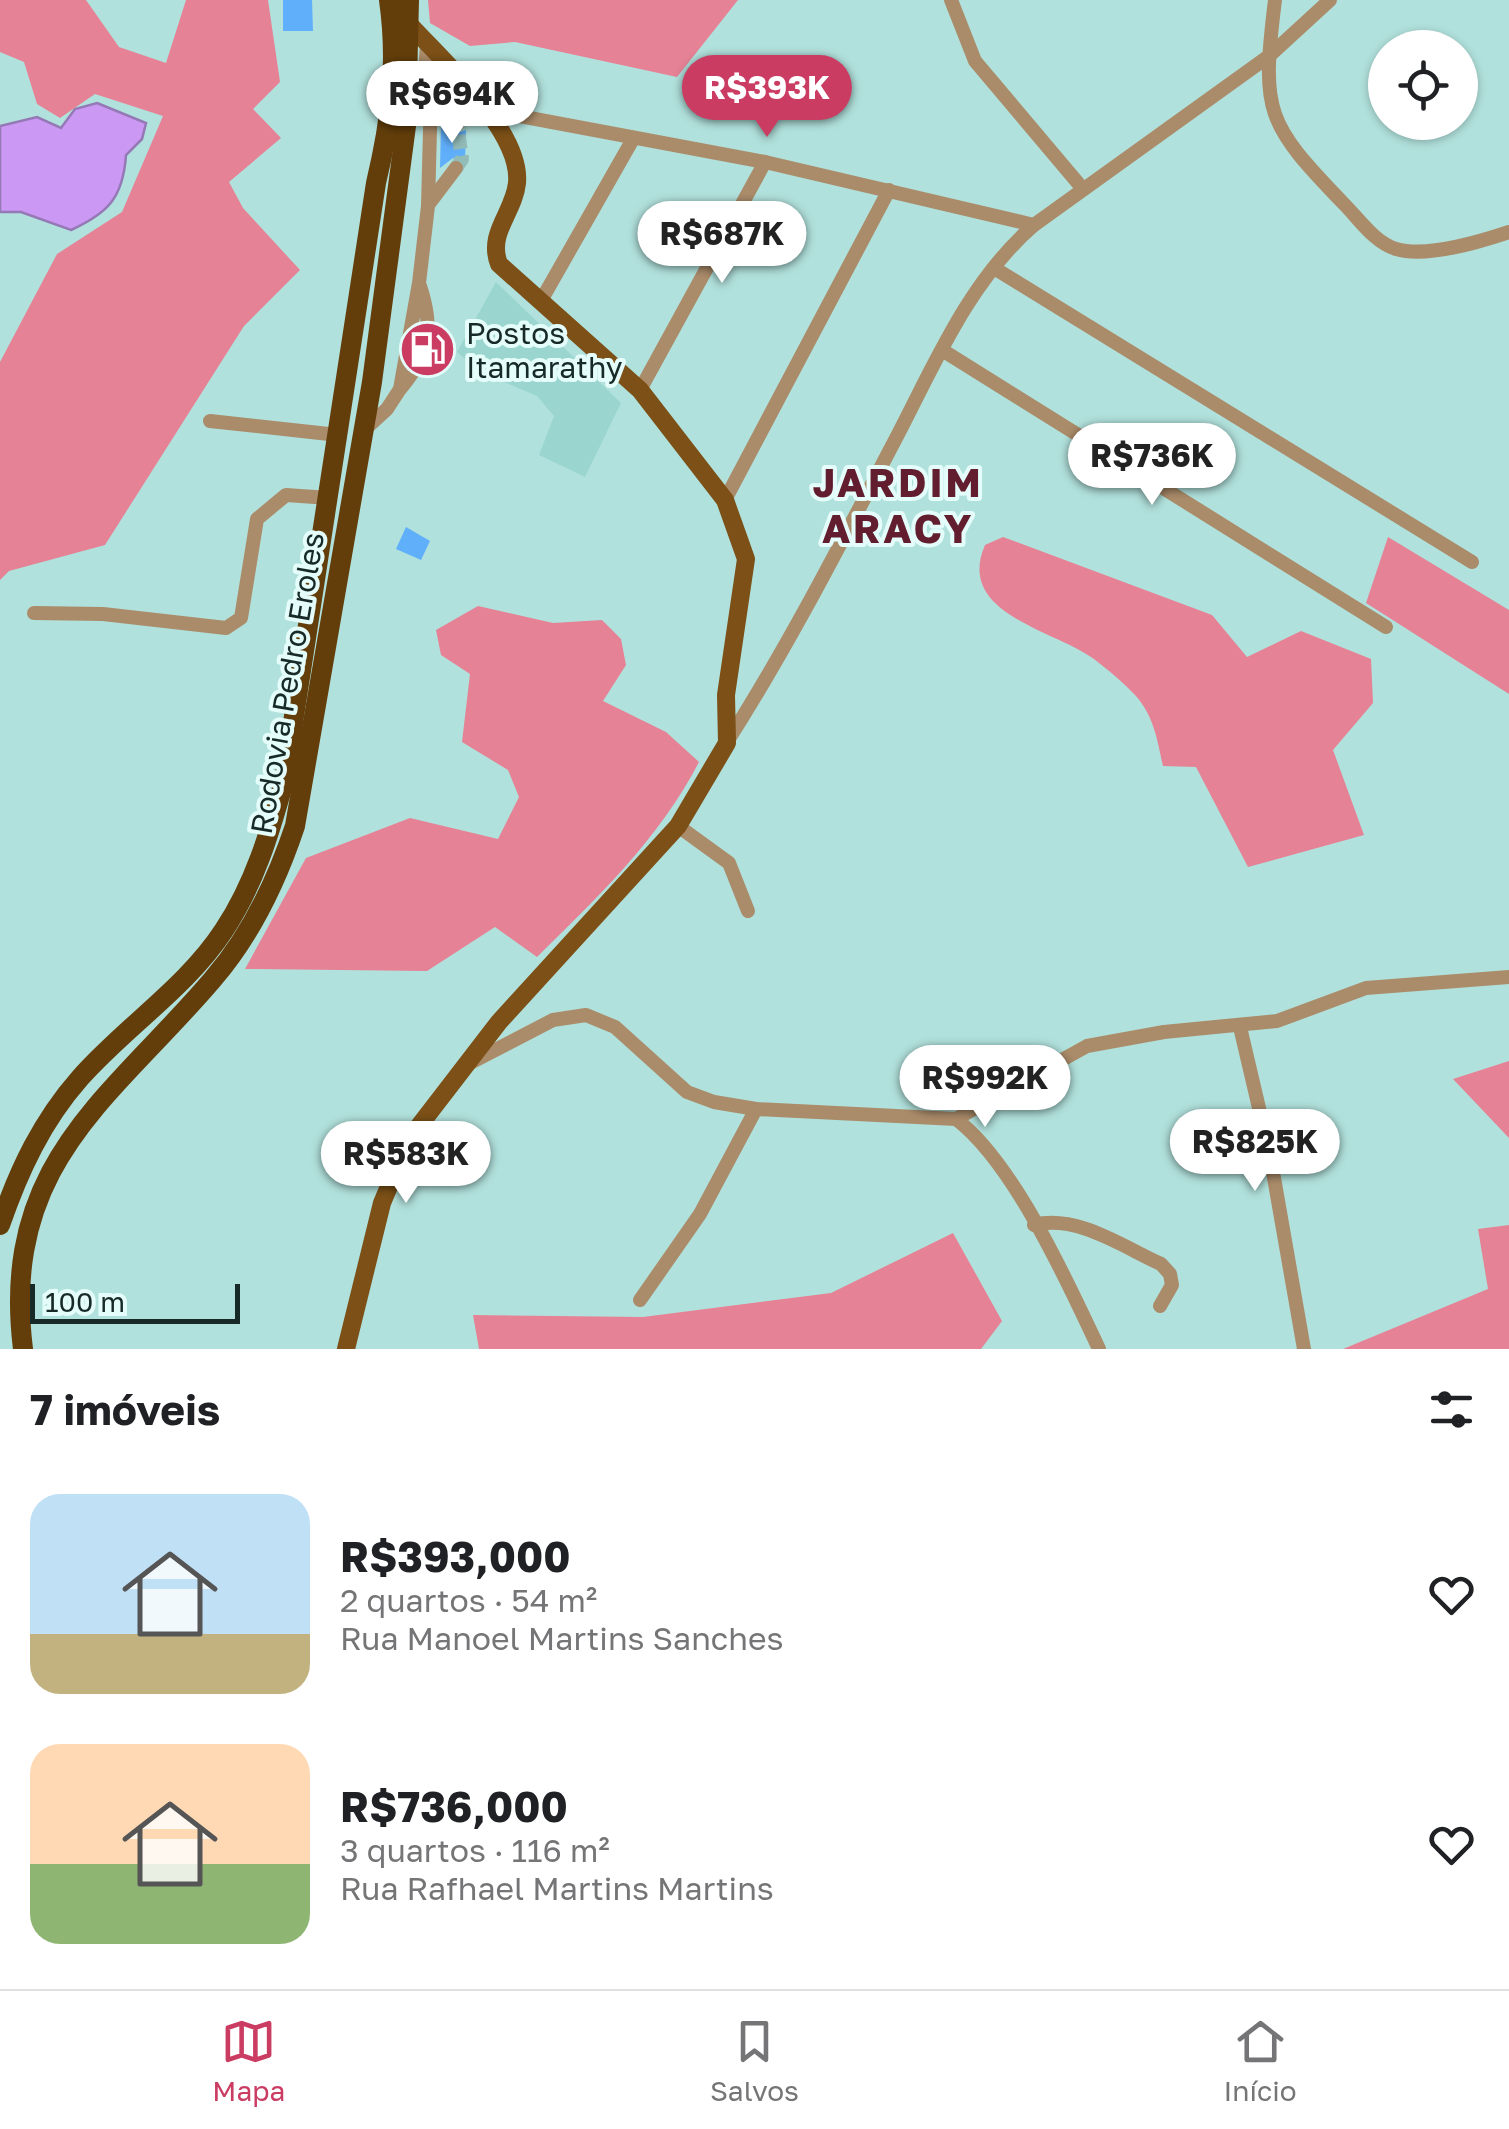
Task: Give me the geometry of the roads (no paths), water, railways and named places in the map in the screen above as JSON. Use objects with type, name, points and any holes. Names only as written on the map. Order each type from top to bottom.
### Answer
[{"type":"highway","name":"Rodovia Pedro Eroles","points":[[0,1224],[33,1144],[53,1112],[81,1077],[197,964],[224,931],[246,891],[284,781],[396,72],[389,0]]},
{"type":"highway","name":"Rodovia Pedro Eroles","points":[[23,1349],[14,1293],[17,1257],[32,1192],[46,1162],[92,1098],[212,982],[232,956],[284,858],[301,796],[377,343],[406,126],[409,0]]},
{"type":"highway","points":[[350,346],[362,332],[377,343]]},
{"type":"main road","points":[[346,1349],[362,1274],[394,1168],[426,1115],[499,1022],[678,826],[727,742],[726,695],[746,559],[726,500],[640,390],[500,264],[494,244],[517,186],[516,166],[487,110],[411,26]]},
{"type":"street","points":[[951,0],[974,61],[1083,189]]},
{"type":"street","points":[[1275,0],[1269,56],[1271,103],[1286,142],[1385,244],[1419,250],[1509,232]]},
{"type":"street","points":[[727,742],[791,635],[942,350],[994,268],[1034,225],[1269,56],[1330,0]]},
{"type":"street","points":[[400,389],[428,206],[432,92],[426,71],[427,44]]},
{"type":"street","points":[[432,92],[457,124]]},
{"type":"street","points":[[487,110],[765,162],[1034,225]]},
{"type":"street","points":[[542,299],[633,139]]},
{"type":"street","points":[[640,390],[765,162]]},
{"type":"street","points":[[428,206],[456,168]]},
{"type":"street","points":[[726,500],[889,190]]},
{"type":"street","points":[[994,268],[1472,562]]},
{"type":"street","points":[[362,431],[387,409],[420,365],[430,343],[430,315],[419,283]]},
{"type":"street","points":[[942,350],[1386,627]]},
{"type":"street","points":[[210,421],[289,422],[338,435]]},
{"type":"street","points":[[34,613],[103,614],[226,628],[241,618],[257,519],[286,494],[330,498]]},
{"type":"street","points":[[678,826],[729,863],[748,910]]},
{"type":"street","points":[[470,1063],[553,1020],[586,1016],[615,1027],[688,1092],[714,1102],[756,1109],[956,1119],[1087,1046],[1164,1032],[1240,1027],[1296,1015],[1366,988],[1509,977]]},
{"type":"street","points":[[1240,1027],[1270,1156],[1304,1349]]},
{"type":"street","points":[[640,1300],[693,1226],[756,1109]]},
{"type":"street","points":[[956,1119],[980,1139],[1062,1271],[1099,1349]]},
{"type":"street","points":[[1034,1226],[1049,1222],[1079,1227],[1161,1264],[1170,1274],[1172,1285],[1160,1306]]},
{"type":"tunnel","points":[[456,168],[462,159],[457,124]]},
{"type":"place","name":"Postos Itamarathy","points":[[427,350]]},
{"type":"district","name":"JARDIM ARACY","points":[[898,505]]}]
